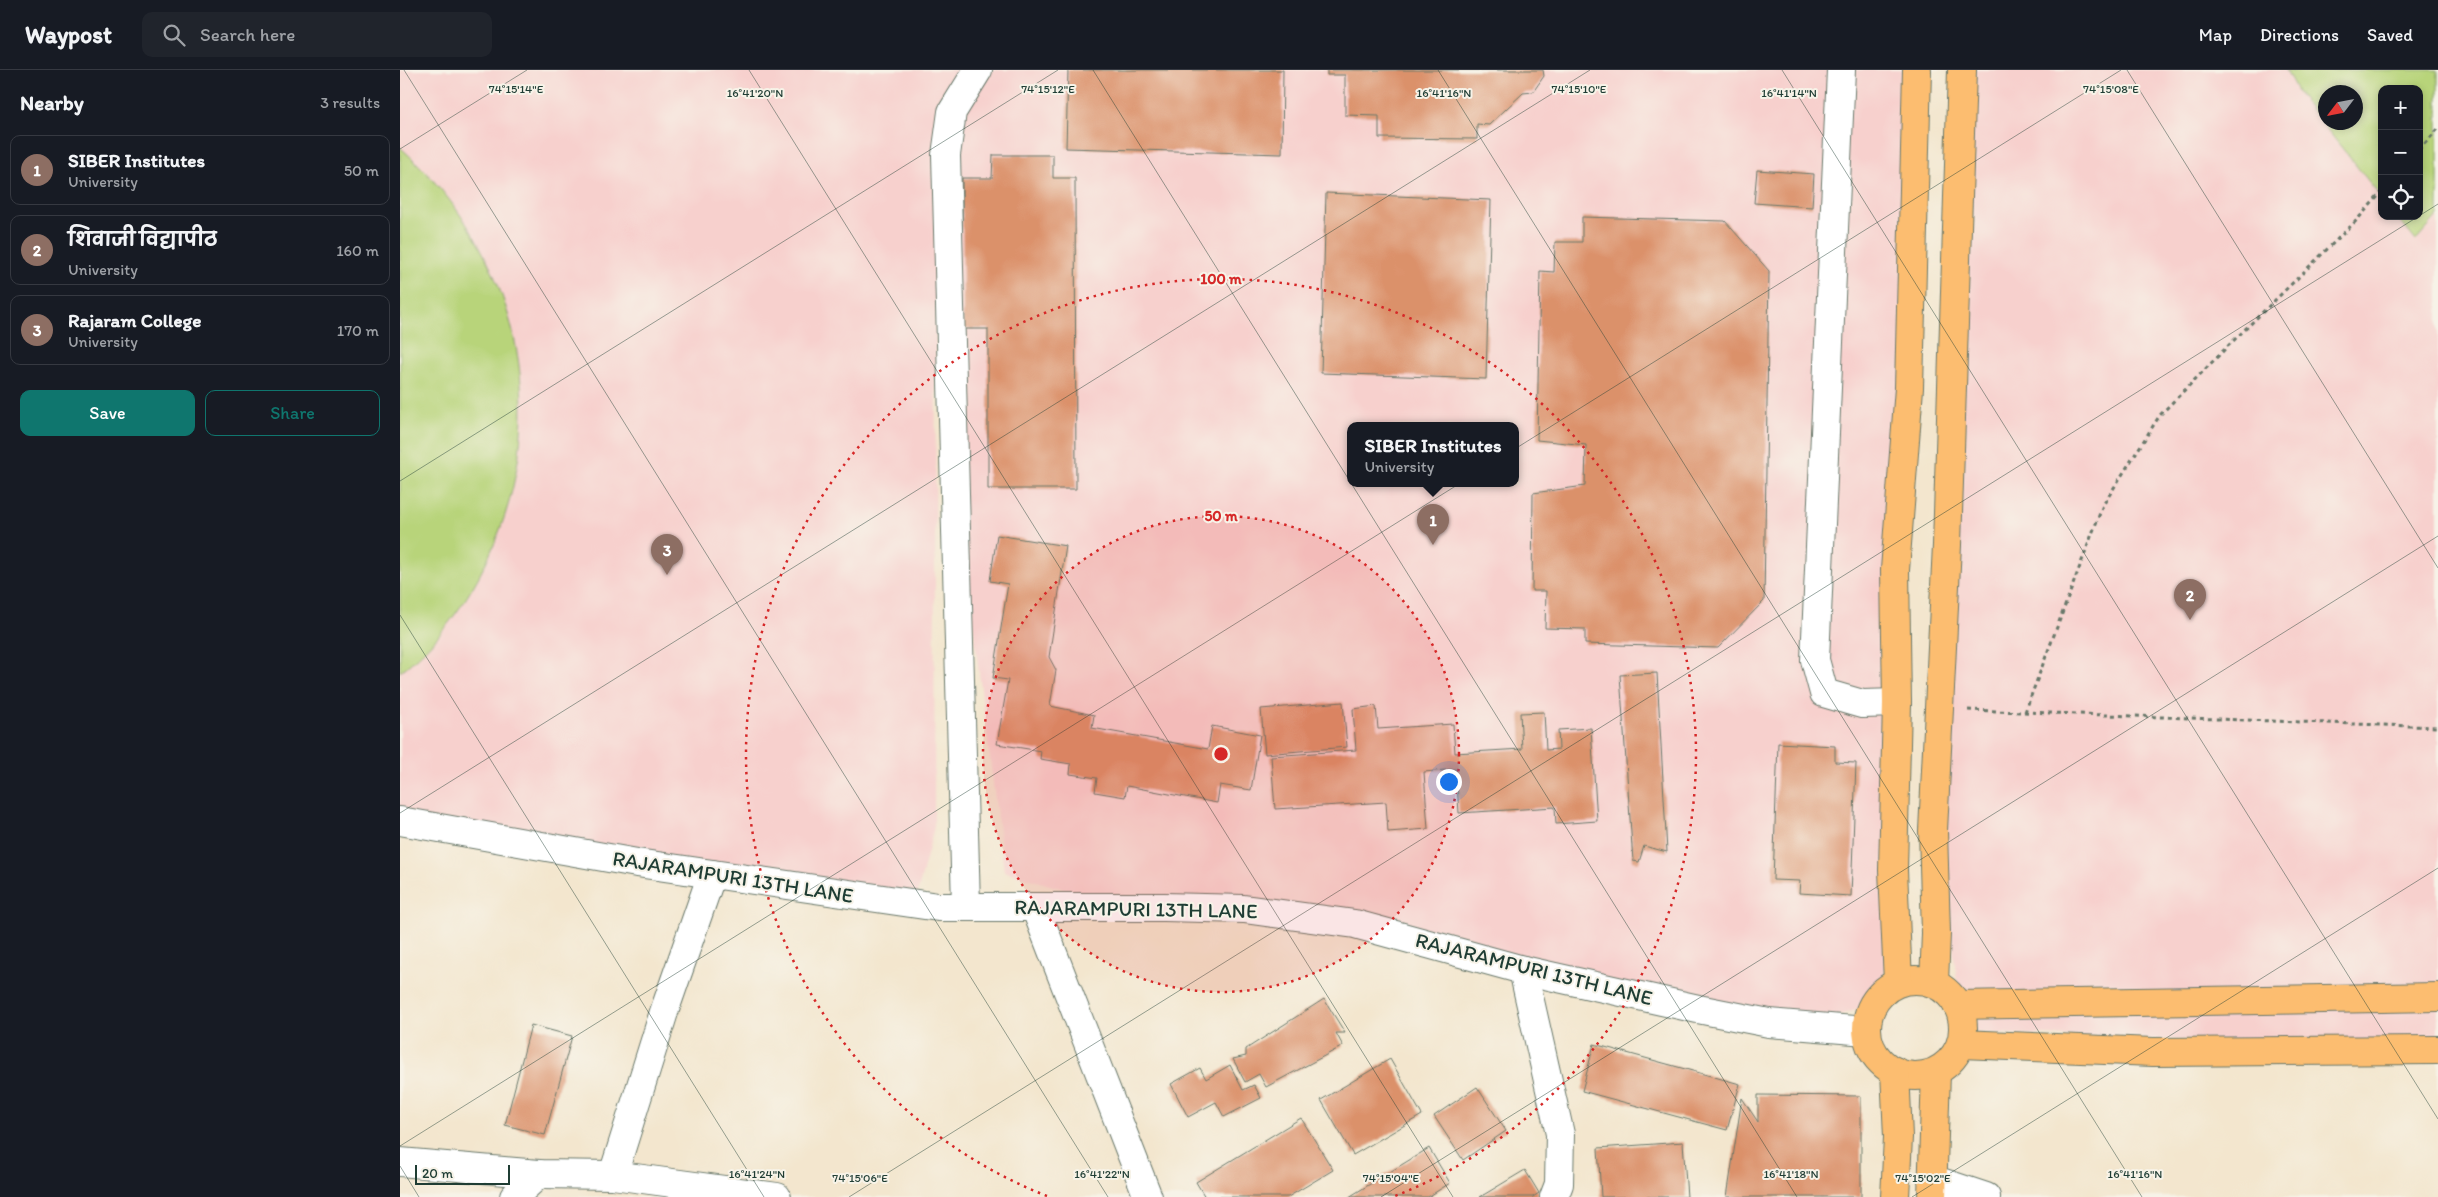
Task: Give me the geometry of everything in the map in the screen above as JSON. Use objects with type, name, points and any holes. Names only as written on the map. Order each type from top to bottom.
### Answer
[{"type":"main road","points":[[1898,982],[1893,870],[1897,703],[1895,570],[1909,388],[1917,70]]},
{"type":"main road","points":[[1934,983],[1936,924],[1933,831],[1947,545],[1962,70]]},
{"type":"main road","points":[[1910,979],[1934,983],[1945,989],[1958,1005],[1963,1020],[1961,1044],[1955,1056],[1936,1072],[1923,1075],[1908,1075],[1895,1071],[1873,1052],[1866,1030],[1867,1017],[1877,997],[1887,988],[1898,982],[1910,979]]},
{"type":"main road","points":[[1958,1005],[2438,997]]},
{"type":"main road","points":[[1961,1044],[2153,1052],[2438,1050]]},
{"type":"main road","points":[[1895,1071],[1898,1137],[1895,1197]]},
{"type":"main road","points":[[1932,1188],[1936,1072]]},
{"type":"street","points":[[966,906],[946,155],[952,112],[978,70]]},
{"type":"street","points":[[1842,70],[1815,660],[1824,693],[1862,704],[1897,703]]},
{"type":"street","name":"RAJARAMPURI 13TH LANE","points":[[400,821],[636,863],[938,906],[1244,909],[1355,924],[1523,970],[1770,1023],[1866,1030]]},
{"type":"street","points":[[613,1175],[664,1012],[712,874]]},
{"type":"street","points":[[1035,907],[1148,1197]]},
{"type":"street","points":[[1523,970],[1560,1134],[1559,1184],[1554,1197]]},
{"type":"street","points":[[400,1162],[539,1174],[613,1175],[777,1197]]},
{"type":"street","points":[[514,1197],[539,1174]]},
{"type":"street","points":[[1932,1188],[1986,1197]]},
{"type":"path","points":[[2423,146],[2438,129]]},
{"type":"path","points":[[2025,712],[2103,505],[2160,414],[2355,222],[2378,196]]},
{"type":"path","points":[[1938,710],[2438,726]]},
{"type":"shaded area","points":[[400,70],[1920,70],[1886,962],[1884,975],[1876,993],[1864,1007],[1798,1029],[1355,924],[1121,907],[1004,871],[936,331],[934,827],[915,903],[400,824]]},
{"type":"shaded area","points":[[1962,70],[2438,70],[2438,1050],[1963,1032],[1952,940],[1936,889]]},
{"type":"green space","points":[[2286,70],[2438,70],[2438,216],[2416,241],[2399,220],[2423,220],[2423,85],[2378,85],[2378,193],[2328,130],[2363,130],[2363,85],[2318,85],[2318,118],[2298,93]]},
{"type":"green space","points":[[400,147],[440,189],[473,235],[498,284],[514,336],[521,391],[520,446],[509,501],[489,556],[472,589],[451,620],[427,648],[400,672]]},
{"type":"building","points":[[1068,70],[1283,70],[1282,154],[1066,148]]},
{"type":"building","points":[[1327,70],[1543,70],[1544,76],[1533,92],[1523,93],[1489,125],[1477,124],[1477,139],[1379,138],[1379,116],[1345,115],[1345,75],[1327,75]]},
{"type":"building","points":[[993,155],[1053,155],[1053,178],[1075,178],[1076,489],[988,489],[988,329],[963,329],[962,178],[992,178]]},
{"type":"building","points":[[1757,170],[1814,174],[1812,207],[1754,203]]},
{"type":"building","points":[[1326,193],[1491,200],[1486,379],[1321,373]]},
{"type":"building","points":[[1582,217],[1725,221],[1769,271],[1764,601],[1718,648],[1585,644],[1585,629],[1545,628],[1546,591],[1532,591],[1533,493],[1585,486],[1586,445],[1537,440],[1540,271],[1554,272],[1555,242],[1582,242]]},
{"type":"building","points":[[997,535],[1066,546],[1049,657],[1056,670],[1050,706],[1094,715],[1092,728],[1208,749],[1212,726],[1260,735],[1251,790],[1220,785],[1217,803],[1127,786],[1125,797],[1095,792],[1097,778],[1070,774],[1071,764],[1040,759],[1041,751],[997,744],[1008,680],[993,678],[1008,584],[990,581]]},
{"type":"building","points":[[1657,673],[1667,852],[1644,846],[1639,862],[1633,861],[1620,675]]},
{"type":"building","points":[[1343,702],[1347,747],[1265,754],[1261,709]]},
{"type":"building","points":[[1376,706],[1378,729],[1453,724],[1455,753],[1522,749],[1520,713],[1544,712],[1546,750],[1559,749],[1558,730],[1591,728],[1597,821],[1556,824],[1555,807],[1459,813],[1456,769],[1424,772],[1428,829],[1388,832],[1386,802],[1275,809],[1271,756],[1356,750],[1353,709]]},
{"type":"building","points":[[1778,743],[1835,746],[1835,762],[1856,763],[1851,896],[1799,893],[1800,881],[1773,880]]},
{"type":"building","points":[[1324,999],[1345,1033],[1336,1033],[1343,1046],[1266,1087],[1259,1074],[1245,1082],[1233,1059],[1246,1056],[1246,1049]]},
{"type":"building","points":[[531,1025],[572,1036],[545,1135],[505,1125]]},
{"type":"building","points":[[1594,1044],[1740,1084],[1727,1130],[1582,1091]]},
{"type":"building","points":[[1390,1059],[1422,1115],[1353,1155],[1321,1100]]},
{"type":"building","points":[[1230,1065],[1243,1090],[1254,1085],[1261,1098],[1224,1117],[1216,1102],[1188,1117],[1171,1084],[1200,1068],[1206,1079]]},
{"type":"building","points":[[1477,1087],[1506,1131],[1463,1160],[1434,1116]]},
{"type":"building","points":[[1758,1095],[1861,1096],[1861,1197],[1727,1197],[1742,1098],[1758,1122]]},
{"type":"building","points":[[1301,1118],[1333,1170],[1288,1197],[1205,1197],[1196,1182]]},
{"type":"building","points":[[1683,1142],[1687,1197],[1601,1197],[1598,1148]]},
{"type":"building","points":[[1429,1148],[1450,1183],[1428,1197],[1349,1197]]},
{"type":"building","points":[[1525,1170],[1539,1193],[1533,1197],[1480,1197]]},
{"type":"place","name":"SIBER Institutes","points":[[1433,545]]},
{"type":"place","name":"Rajaram College","points":[[667,575]]},
{"type":"place","name":"शिवाजी विद्यापीठ","points":[[2190,620]]}]
